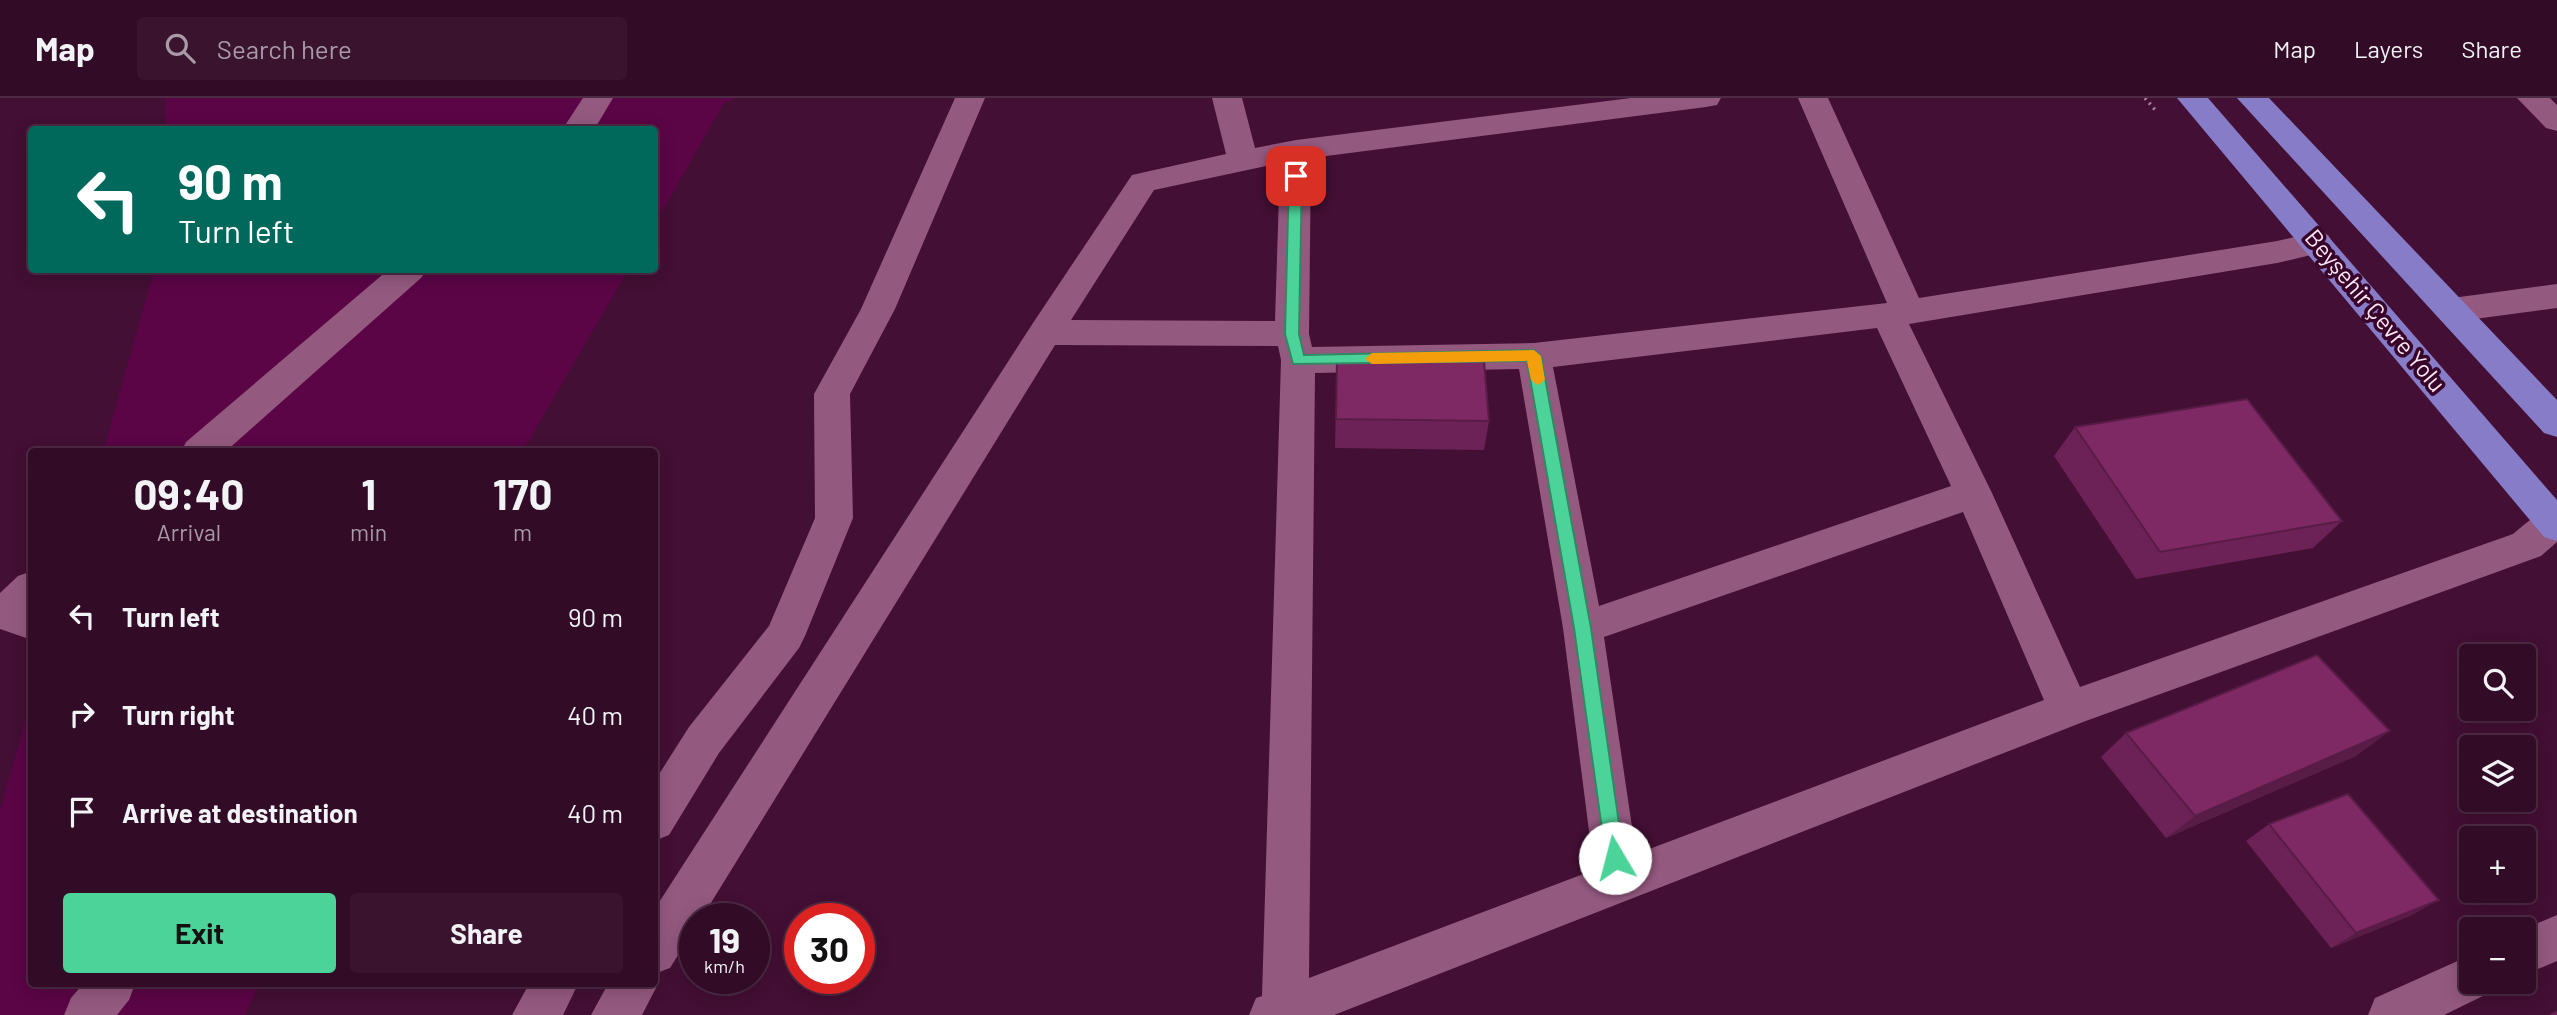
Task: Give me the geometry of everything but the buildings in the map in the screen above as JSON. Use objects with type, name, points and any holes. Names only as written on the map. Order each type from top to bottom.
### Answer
[{"type":"highway","name":"Beyşehir Çevre Yolu","points":[[2192,98],[2556,524]]},
{"type":"highway","name":"Beyşehir Çevre Yolu","points":[[2252,98],[2452,310],[2543,401],[2557,424]]},
{"type":"street","points":[[580,126],[598,98]]},
{"type":"street","points":[[658,815],[704,740],[785,636],[834,518],[832,394],[878,309],[970,98]]},
{"type":"street","points":[[1227,98],[1243,161]]},
{"type":"street","points":[[658,946],[1045,332],[1143,183],[1296,150],[1706,98]]},
{"type":"street","points":[[1813,98],[1898,314],[1973,493],[2069,709]]},
{"type":"street","points":[[2532,98],[2557,121]]},
{"type":"street","points":[[1296,150],[1295,347],[1279,1013],[2069,709],[2528,545],[2556,524]]},
{"type":"street","points":[[1045,332],[1295,347],[1534,356],[1898,314],[2277,252],[2317,243]]},
{"type":"street","points":[[204,448],[406,273]]},
{"type":"street","points":[[2452,310],[2557,296]]},
{"type":"street","points":[[1534,356],[1583,628],[1618,883]]},
{"type":"street","points":[[1583,628],[1973,493]]},
{"type":"street","points":[[28,590],[5,614],[28,622]]},
{"type":"street","points":[[2536,947],[2557,937]]},
{"type":"street","points":[[2392,1015],[2459,984]]},
{"type":"street","points":[[88,1015],[110,987]]},
{"type":"street","points":[[536,1015],[553,987]]},
{"type":"street","points":[[615,1015],[633,987]]},
{"type":"shaded area","points":[[166,98],[737,98],[724,103],[658,219],[658,126],[166,126]]},
{"type":"shaded area","points":[[153,273],[626,273],[525,448],[104,448]]},
{"type":"shaded area","points":[[28,712],[28,987],[258,987],[245,1015],[0,1015],[0,811]]},
{"type":"slow traffic","points":[[1372,359],[1534,356],[1538,380]]},
{"type":"route","points":[[1296,176],[1292,334],[1298,360],[1534,356],[1583,628],[1615,858]]}]
